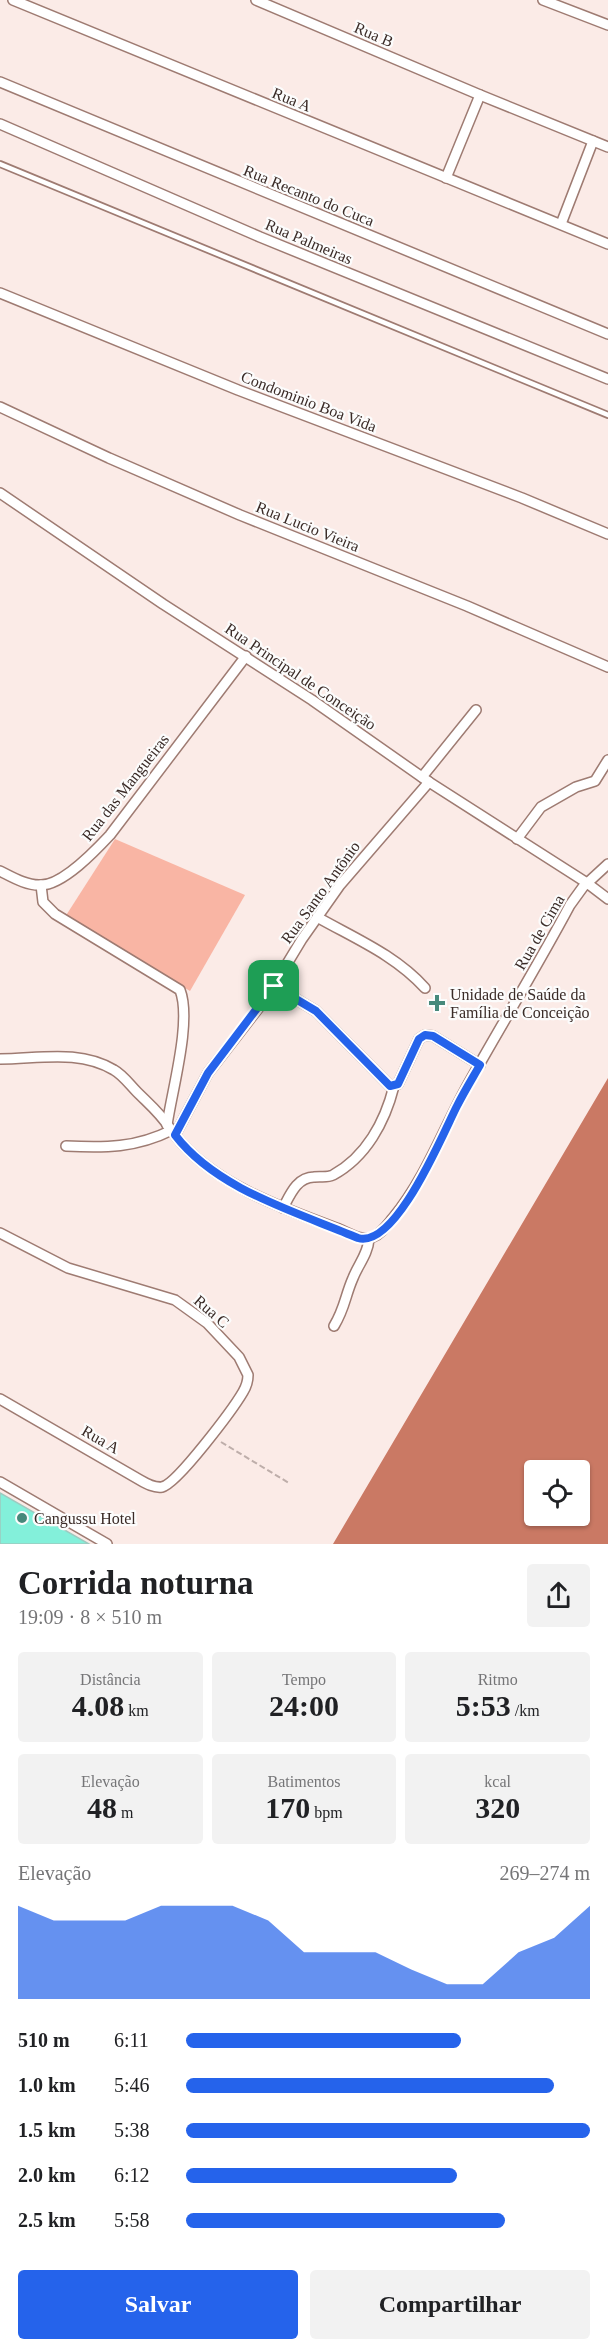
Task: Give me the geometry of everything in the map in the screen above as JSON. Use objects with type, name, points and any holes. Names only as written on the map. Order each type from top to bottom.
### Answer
[{"type":"street","name":"Rua A","points":[[13,0],[608,244]]},
{"type":"street","name":"Rua B","points":[[256,0],[608,147]]},
{"type":"street","points":[[543,0],[608,25]]},
{"type":"street","name":"Rua Recanto do Cuca","points":[[0,82],[608,334]]},
{"type":"street","points":[[446,177],[480,95]]},
{"type":"street","name":"Rua Palmeiras","points":[[0,124],[260,237],[608,379]]},
{"type":"street","points":[[561,224],[593,141]]},
{"type":"street","name":"Condominio Boa Vida","points":[[0,293],[281,407],[522,498],[608,534]]},
{"type":"street","name":"Rua Lucio Vieira","points":[[0,407],[240,515],[467,606],[608,667]]},
{"type":"street","name":"Rua Principal de Conceição","points":[[0,493],[163,604],[246,656],[425,780],[587,883],[608,899]]},
{"type":"street","name":"Rua das Mangueiras","points":[[41,885],[56,880],[79,865],[104,841],[246,656]]},
{"type":"street","name":"Rua Santo Antônio","points":[[171,1130],[185,1115],[208,1073],[274,986],[317,917],[361,858],[425,780],[476,710]]},
{"type":"street","points":[[518,839],[536,812],[567,791],[595,781],[608,760]]},
{"type":"street","name":"Rua de Cima","points":[[369,1239],[377,1235],[388,1223],[421,1179],[456,1107],[570,905],[587,883],[608,864]]},
{"type":"street","points":[[0,871],[41,885],[43,902],[55,914],[177,986],[183,998],[183,1018],[171,1130]]},
{"type":"street","points":[[317,917],[383,952],[407,970],[425,988]]},
{"type":"street","points":[[274,986],[316,1011],[387,1084],[394,1086]]},
{"type":"street","points":[[283,1208],[298,1184],[309,1178],[332,1175],[365,1148],[383,1121],[394,1086],[402,1077],[419,1039],[425,1035],[433,1036],[480,1065]]},
{"type":"street","points":[[0,1059],[71,1057],[102,1064],[116,1071],[126,1080],[184,1148],[213,1170],[283,1208],[358,1238],[369,1239],[369,1246],[350,1285],[343,1311],[334,1326]]},
{"type":"street","points":[[66,1146],[112,1148],[136,1145],[171,1130]]},
{"type":"street","name":"Rua C","points":[[0,1233],[68,1268],[175,1300],[207,1323],[239,1357],[248,1375],[243,1392],[184,1469]]},
{"type":"street","name":"Rua A","points":[[0,1399],[150,1486],[162,1487],[184,1469]]},
{"type":"street","points":[[0,1482],[107,1544]]},
{"type":"lane","points":[[0,164],[608,415]]},
{"type":"path","points":[[211,1436],[289,1483]]},
{"type":"shaded area","points":[[115,839],[245,895],[190,991],[65,917]]},
{"type":"shaded area","points":[[608,1078],[608,1544],[333,1544]]},
{"type":"building","name":"Cangussu Hotel","points":[[0,1493],[89,1544],[0,1544]]},
{"type":"place","name":"Unidade de Saúde da Família de Conceição","points":[[437,1003]]},
{"type":"place","name":"Cangussu Hotel","points":[[22,1518]]},
{"type":"route","points":[[274,986],[316,1011],[390,1086],[398,1084],[419,1039],[428,1034],[480,1065],[456,1107],[421,1179],[399,1211],[374,1237],[358,1238],[262,1198],[213,1170],[184,1148],[175,1135],[208,1073],[274,986]]}]
